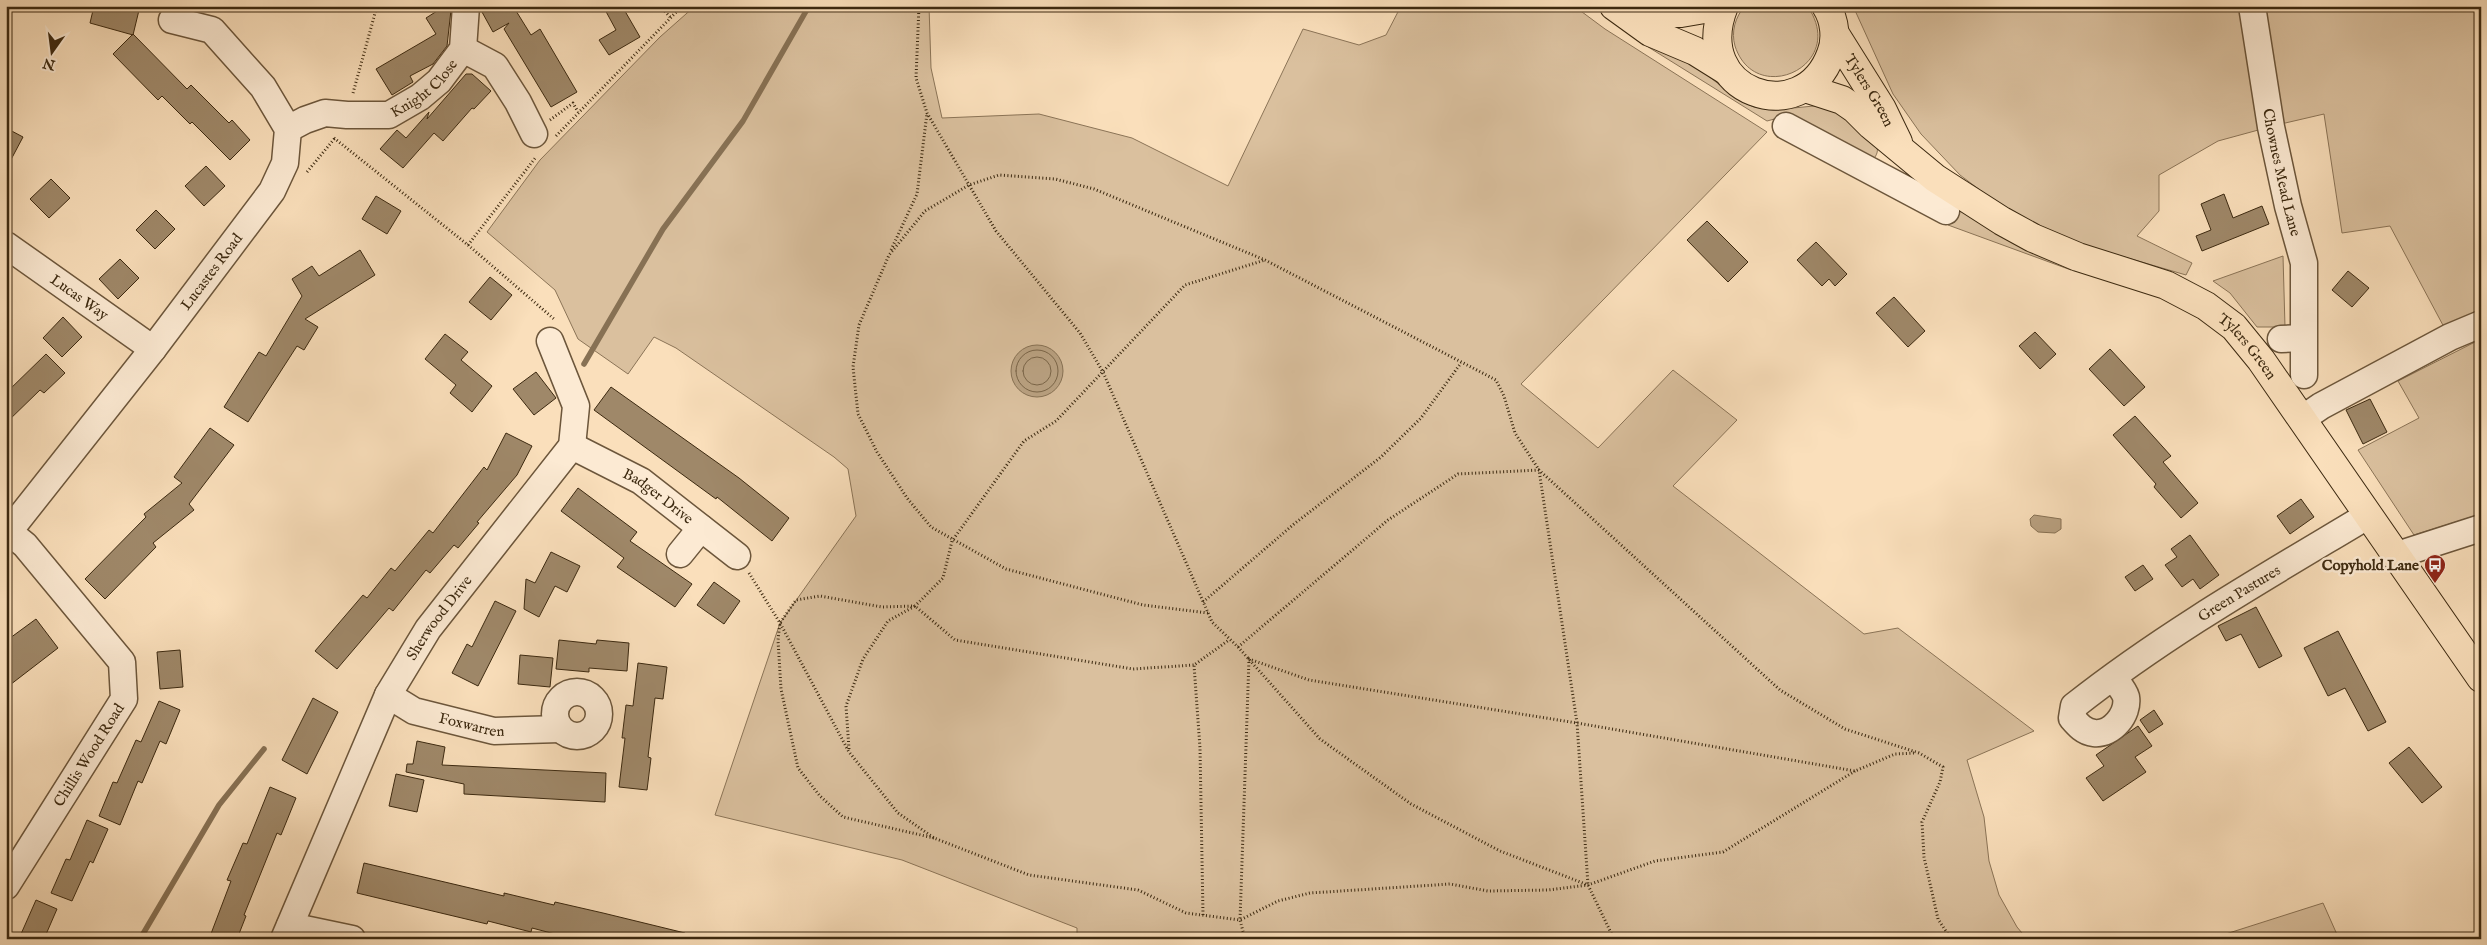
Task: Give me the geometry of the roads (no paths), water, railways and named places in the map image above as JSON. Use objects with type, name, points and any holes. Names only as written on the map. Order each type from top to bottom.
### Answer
[{"type":"main road","points":[[1618,9],[1682,13],[1723,6],[1718,22],[1716,39],[1719,56],[1727,72]]},
{"type":"main road","points":[[1618,9],[1650,32],[1695,51],[1727,72],[1739,84],[1755,92],[1772,96],[1789,94],[1805,88],[1818,78],[1827,65],[1833,50],[1835,34],[1833,22],[1826,6]]},
{"type":"main road","name":"Tylers Green","points":[[1835,34],[1882,109],[1901,148]]},
{"type":"main road","name":"Tylers Green","points":[[1805,88],[1822,92],[1848,104],[1935,178],[1962,198],[2033,238],[2090,262],[2166,285],[2206,306],[2234,327],[2261,360],[2302,418],[2394,556],[2481,678]]},
{"type":"street","name":"Knight Close","points":[[288,129],[305,120],[325,113],[347,116],[389,115],[420,97],[439,81],[463,49],[466,6]]},
{"type":"street","name":"Chownes Mead Lane","points":[[2252,6],[2271,127],[2288,206],[2304,263],[2292,338],[2304,375]]},
{"type":"street","points":[[172,20],[212,30],[263,87],[288,129]]},
{"type":"street","name":"Knight Close","points":[[463,49],[494,66],[543,141]]},
{"type":"street","points":[[1786,126],[1946,211]]},
{"type":"street","name":"Lucastes Road","points":[[8,534],[153,349],[272,191],[285,163],[288,129]]},
{"type":"street","points":[[1874,174],[1901,148]]},
{"type":"street","name":"Lucas Way","points":[[6,245],[153,349]]},
{"type":"street","points":[[2302,418],[2441,342],[2481,324]]},
{"type":"street","points":[[550,341],[576,406],[572,446]]},
{"type":"street","name":"Badger Drive","points":[[572,446],[641,481],[737,556]]},
{"type":"street","name":"Sherwood Drive","points":[[290,925],[388,695],[428,629],[572,446]]},
{"type":"street","name":"Green Pastures","points":[[2113,677],[2226,601],[2367,516]]},
{"type":"street","points":[[680,554],[701,528]]},
{"type":"street","points":[[2394,556],[2481,528]]},
{"type":"street","name":"Chillis Wood Road","points":[[6,886],[124,699],[122,662],[25,545],[8,534]]},
{"type":"street","name":"Foxwarren","points":[[388,695],[414,711],[494,731],[560,729]]},
{"type":"street","points":[[290,925],[352,939]]},
{"type":"water","points":[[1037,345],[1047,347],[1055,353],[1061,361],[1063,371],[1061,381],[1055,389],[1047,395],[1037,397],[1027,395],[1019,389],[1013,381],[1011,371],[1013,361],[1019,353],[1027,347]]},
{"type":"water","points":[[2034,515],[2061,519],[2061,529],[2055,533],[2038,532],[2031,526],[2030,519]]},
{"type":"waterway","points":[[584,364],[663,229],[743,121],[809,6]]},
{"type":"waterway","points":[[140,939],[219,805],[264,749]]},
{"type":"place","name":"Copyhold Lane","points":[[2435,584]]}]
